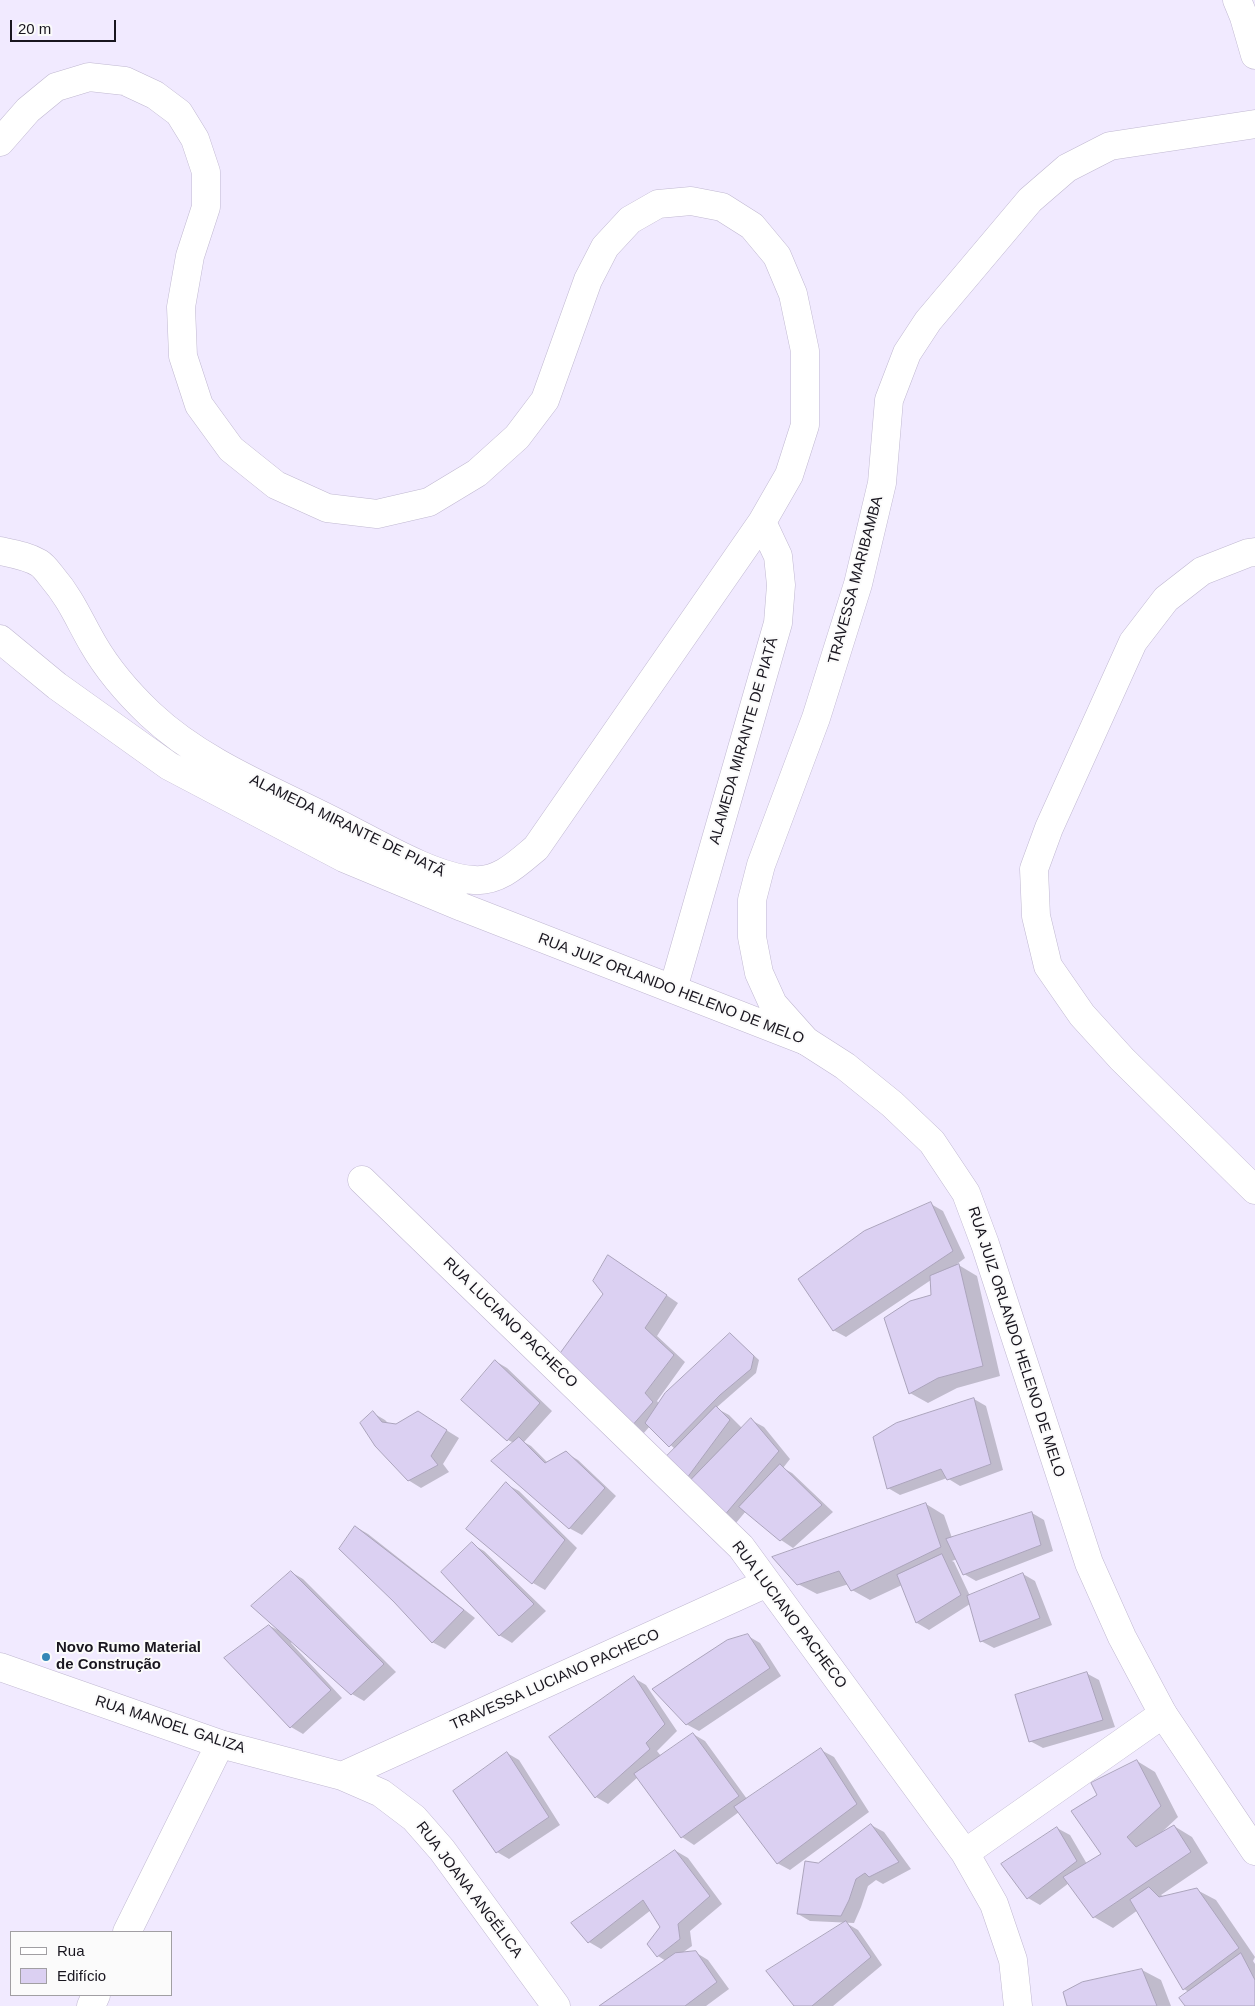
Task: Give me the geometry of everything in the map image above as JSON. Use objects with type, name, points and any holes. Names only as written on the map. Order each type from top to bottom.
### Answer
[{"type":"street","points":[[1237,0],[1255,55]]},
{"type":"street","name":"ALAMEDA MIRANTE DE PIATÃ","points":[[0,142],[28,110],[56,87],[89,77],[125,81],[155,95],[180,113],[195,138],[206,172],[206,208],[190,256],[181,307],[183,356],[199,405],[232,449],[276,486],[327,508],[378,514],[429,502],[477,473],[516,437],[545,400],[588,280],[605,246],[630,220],[658,204],[691,201],[722,207],[752,226],[777,256],[793,294],[805,351],[805,425],[789,475],[762,522],[536,848],[516,865],[498,876],[476,880],[451,876],[404,857],[217,762],[178,739],[120,683],[93,645],[76,610],[60,586],[41,564],[22,555],[0,551]]},
{"type":"street","name":"TRAVESSA MARIBAMBA","points":[[806,1041],[773,1004],[759,973],[752,937],[752,900],[761,865],[816,718],[858,584],[882,483],[889,400],[906,352],[928,321],[1030,200],[1067,168],[1110,146],[1255,124]]},
{"type":"street","name":"ALAMEDA MIRANTE DE PIATÃ","points":[[673,989],[778,623],[781,585],[778,556],[762,522]]},
{"type":"street","points":[[1255,552],[1202,571],[1166,598],[1133,642],[1049,828],[1034,869],[1036,916],[1048,966],[1082,1016],[1122,1059],[1255,1190]]},
{"type":"street","name":"RUA JUIZ ORLANDO HELENO DE MELO","points":[[0,639],[57,686],[169,766],[344,858],[462,907],[806,1041],[845,1066],[892,1104],[932,1142],[966,1193],[985,1244],[1089,1563],[1122,1637],[1163,1714],[1255,1851]]},
{"type":"street","name":"RUA LUCIANO PACHECO","points":[[362,1180],[742,1547],[965,1852],[994,1904],[1013,1960],[1018,2006]]},
{"type":"street","name":"TRAVESSA LUCIANO PACHECO","points":[[342,1776],[767,1583]]},
{"type":"street","name":"RUA MANOEL GALIZA","points":[[0,1667],[220,1744],[342,1776]]},
{"type":"street","points":[[965,1852],[1163,1714]]},
{"type":"street","points":[[127,1931],[220,1744]]},
{"type":"street","name":"RUA JOANA ANGÉLICA","points":[[342,1776],[381,1792],[414,1818],[442,1850],[556,2006]]},
{"type":"building","points":[[931,1202],[953,1251],[833,1331],[798,1279],[864,1231]]},
{"type":"building","points":[[608,1255],[667,1295],[645,1328],[674,1355],[645,1393],[653,1402],[630,1428],[558,1356],[603,1294],[593,1281]]},
{"type":"building","points":[[959,1264],[983,1366],[938,1378],[909,1394],[884,1318],[910,1301],[931,1295],[930,1276]]},
{"type":"building","points":[[730,1333],[754,1356],[751,1369],[720,1395],[669,1447],[645,1423],[665,1393]]},
{"type":"building","points":[[495,1360],[540,1403],[507,1441],[461,1400]]},
{"type":"building","points":[[974,1398],[991,1464],[947,1480],[941,1469],[887,1489],[873,1437],[896,1423]]},
{"type":"building","points":[[716,1406],[730,1420],[687,1478],[662,1461]]},
{"type":"building","points":[[373,1411],[382,1422],[396,1424],[418,1411],[447,1430],[431,1456],[438,1465],[408,1481],[375,1446],[360,1423]]},
{"type":"building","points":[[751,1418],[779,1451],[723,1517],[687,1484]]},
{"type":"building","points":[[519,1437],[545,1463],[566,1451],[605,1488],[569,1529],[491,1461]]},
{"type":"building","points":[[780,1464],[822,1505],[780,1541],[739,1507]]},
{"type":"building","points":[[506,1482],[565,1540],[532,1584],[466,1529]]},
{"type":"building","points":[[926,1503],[941,1547],[851,1591],[839,1571],[797,1585],[772,1557]]},
{"type":"building","points":[[1032,1512],[1041,1545],[963,1575],[946,1539]]},
{"type":"building","points":[[355,1526],[464,1610],[432,1643],[394,1602],[339,1549]]},
{"type":"building","points":[[472,1542],[534,1604],[499,1636],[441,1572]]},
{"type":"building","points":[[942,1554],[961,1595],[916,1623],[897,1575]]},
{"type":"building","points":[[291,1571],[384,1664],[351,1695],[251,1606]]},
{"type":"building","points":[[1023,1573],[1040,1618],[980,1642],[967,1596]]},
{"type":"building","points":[[269,1625],[331,1690],[290,1728],[224,1658]]},
{"type":"building","points":[[748,1634],[770,1668],[686,1725],[652,1689],[727,1640]]},
{"type":"building","points":[[1087,1672],[1103,1720],[1029,1742],[1015,1695]]},
{"type":"building","points":[[634,1676],[665,1724],[646,1743],[650,1749],[595,1798],[549,1737]]},
{"type":"building","points":[[693,1733],[739,1796],[681,1838],[634,1774]]},
{"type":"building","points":[[821,1748],[857,1804],[777,1864],[734,1807]]},
{"type":"building","points":[[507,1752],[549,1817],[496,1853],[453,1791]]},
{"type":"building","points":[[1137,1760],[1161,1806],[1127,1837],[1136,1847],[1174,1825],[1191,1852],[1093,1918],[1063,1877],[1101,1854],[1071,1811],[1097,1795],[1091,1783]]},
{"type":"building","points":[[871,1824],[899,1862],[869,1877],[865,1873],[856,1879],[841,1916],[797,1914],[805,1861],[818,1863]]},
{"type":"building","points":[[1057,1827],[1077,1861],[1027,1899],[1001,1864]]},
{"type":"building","points":[[675,1850],[710,1896],[678,1924],[680,1939],[657,1957],[647,1944],[660,1927],[643,1900],[588,1943],[571,1923]]},
{"type":"building","points":[[1149,1887],[1159,1897],[1197,1888],[1239,1948],[1183,1990],[1130,1900]]},
{"type":"building","points":[[846,1921],[871,1957],[812,2006],[794,2006],[766,1971]]},
{"type":"building","points":[[696,1951],[717,1982],[685,2006],[599,2006],[675,1953]]},
{"type":"building","points":[[1241,1953],[1255,1980],[1255,2006],[1185,2006],[1179,1998]]},
{"type":"building","points":[[1142,1969],[1157,2006],[1067,2006],[1063,1992],[1082,1982]]},
{"type":"place","name":"Novo Rumo Material de Construção","points":[[46,1657]]}]
